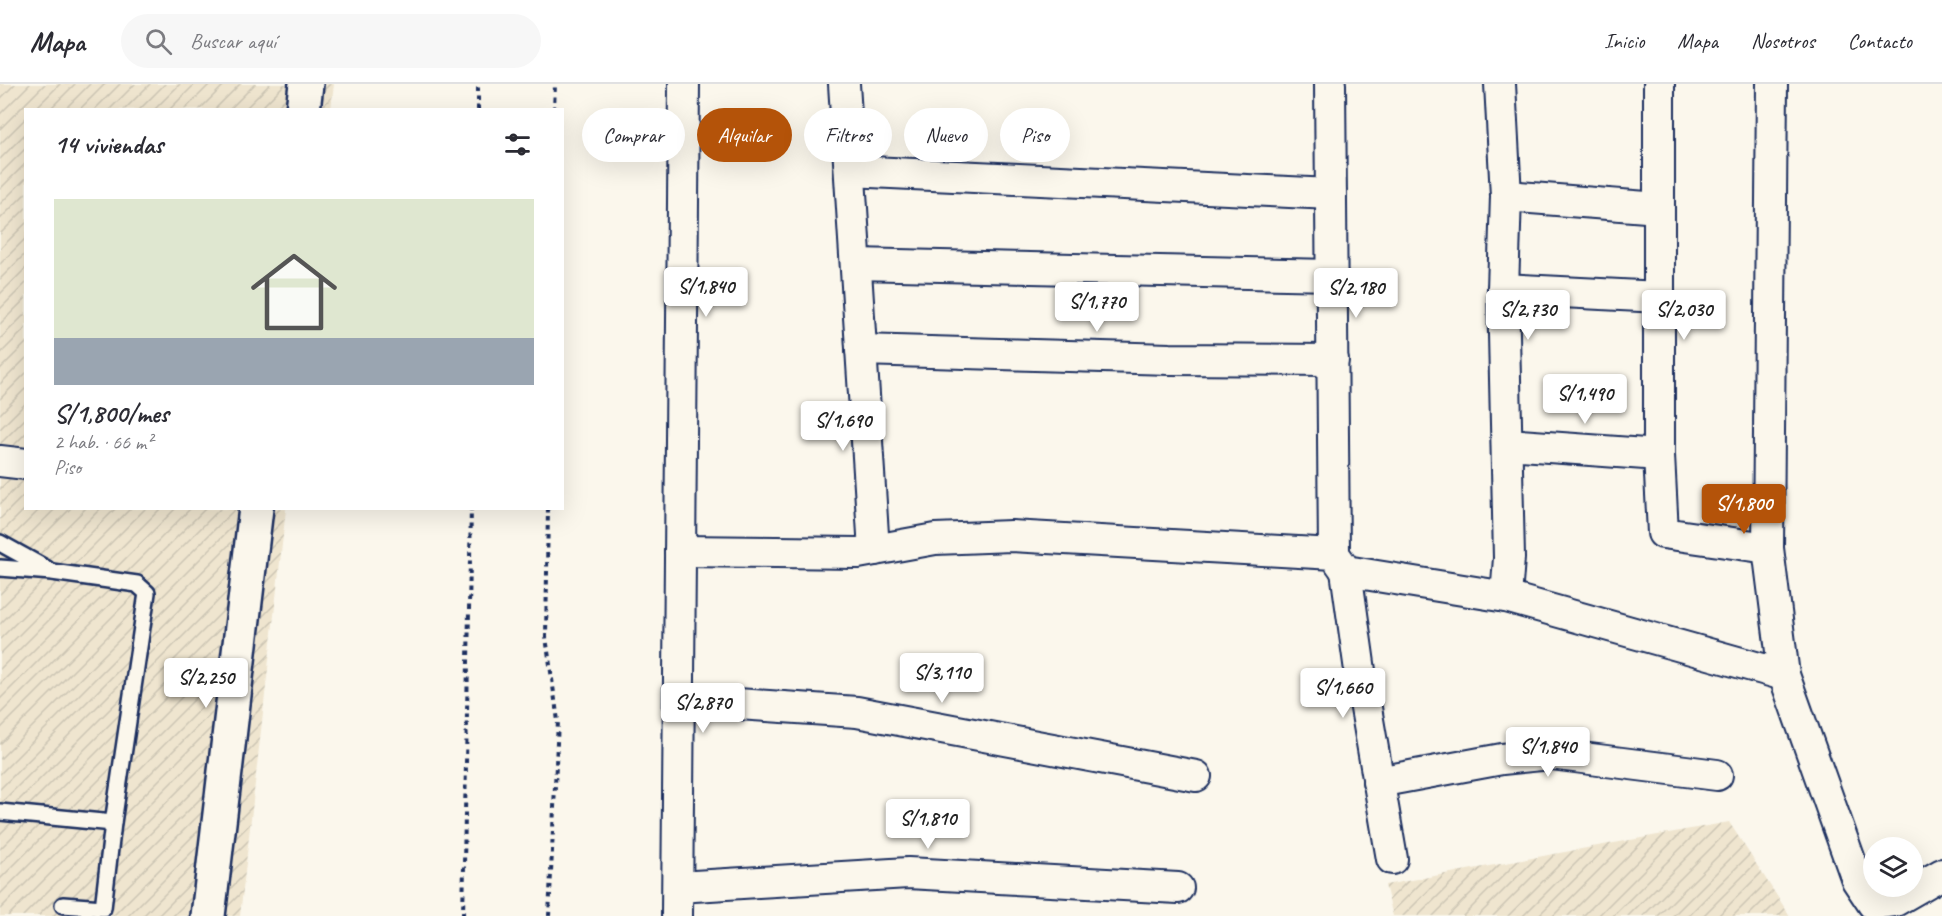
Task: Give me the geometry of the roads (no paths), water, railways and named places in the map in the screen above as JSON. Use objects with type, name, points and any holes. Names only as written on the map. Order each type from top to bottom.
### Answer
[{"type":"street","points":[[303,108],[306,84]]},
{"type":"street","points":[[684,84],[678,902],[908,873],[1178,888]]},
{"type":"street","points":[[844,84],[874,550]]},
{"type":"street","points":[[1330,84],[1333,360],[1340,563],[1392,859]]},
{"type":"street","points":[[1500,84],[1506,196],[1503,289],[1509,558],[1506,597]]},
{"type":"street","points":[[1659,84],[1659,455],[1663,533],[1768,548]]},
{"type":"street","points":[[1772,84],[1768,548],[1784,675],[1857,880],[1873,904],[1895,901],[1942,874]]},
{"type":"street","points":[[850,171],[1331,194]]},
{"type":"street","points":[[1506,196],[1659,208]]},
{"type":"street","points":[[855,264],[1332,275]]},
{"type":"street","points":[[1503,289],[1660,297]]},
{"type":"street","points":[[861,350],[1170,359],[1333,360]]},
{"type":"street","points":[[1507,444],[1659,455]]},
{"type":"street","points":[[0,461],[24,464]]},
{"type":"street","points":[[208,916],[256,510]]},
{"type":"street","points":[[680,551],[858,553],[935,539],[1011,536],[1340,563],[1506,597],[1784,675]]},
{"type":"street","points":[[679,700],[857,712],[1196,776]]},
{"type":"street","points":[[1378,782],[1502,759],[1551,754],[1717,775]]},
{"type":"lane","points":[[0,543],[52,572]]},
{"type":"lane","points":[[0,568],[52,572],[137,584],[147,593],[113,823],[103,908],[63,905]]},
{"type":"lane","points":[[0,812],[113,823]]}]
